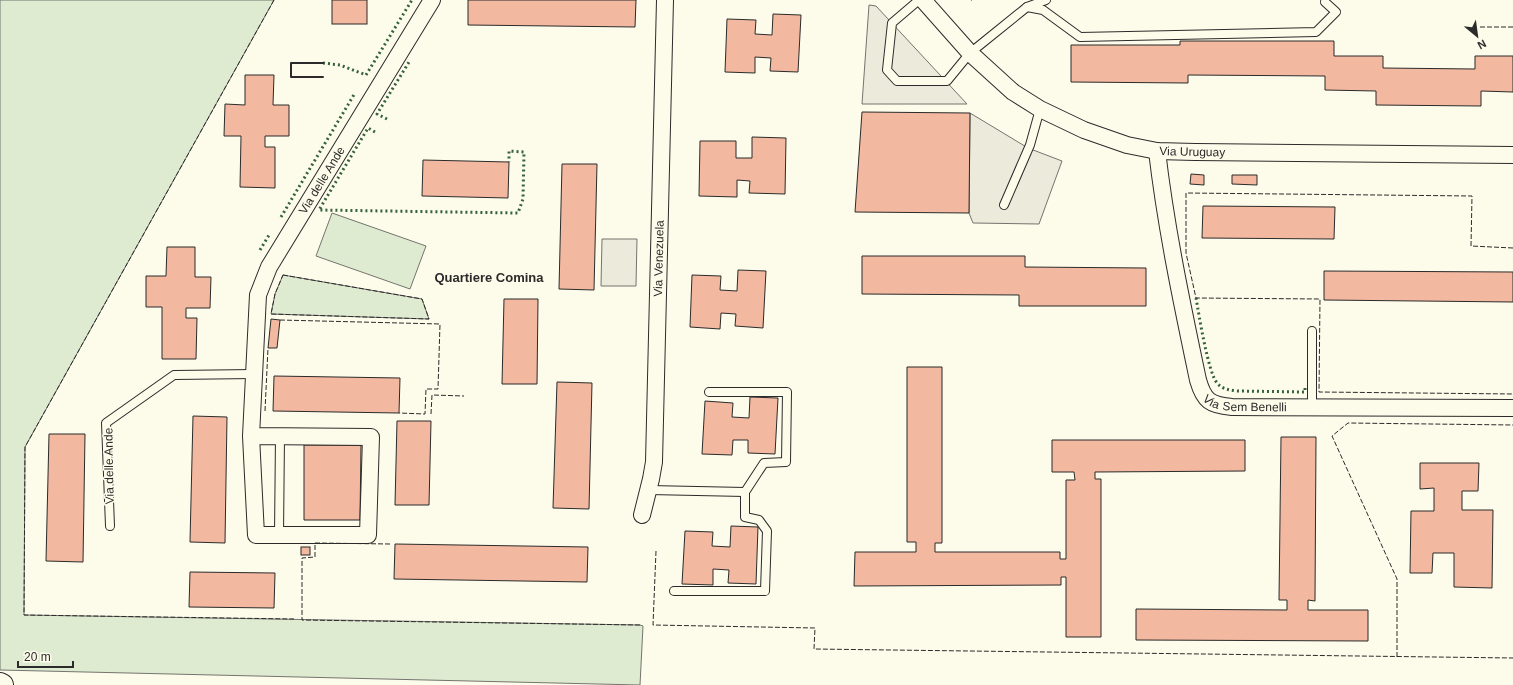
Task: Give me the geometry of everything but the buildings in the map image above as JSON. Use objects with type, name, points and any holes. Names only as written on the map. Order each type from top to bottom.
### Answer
[{"type":"street","name":"Via delle Ande","points":[[251,436],[371,437],[368,535],[256,535],[251,436],[258,295],[268,267],[432,0]]},
{"type":"street","name":"Via Venezuela","points":[[642,515],[654,462],[665,0]]},
{"type":"street","name":"Via Uruguay","points":[[923,0],[970,53],[1013,92],[1062,121],[1102,138],[1127,145],[1157,151],[1513,155]]},
{"type":"street","name":"Via Sem Benelli","points":[[1157,151],[1172,254],[1198,380],[1205,398],[1212,403],[1232,407],[1513,408]]},
{"type":"lane","points":[[919,0],[892,23],[887,70],[897,81],[946,81],[970,53],[1027,7],[1046,0]]},
{"type":"lane","points":[[1027,7],[1044,10],[1080,37],[1088,37],[1316,32],[1336,12],[1325,2]]},
{"type":"lane","points":[[1004,206],[1030,145],[1040,109]]},
{"type":"lane","points":[[1312,331],[1312,407]]},
{"type":"lane","name":"Via delle Ande","points":[[110,526],[106,423],[174,375],[254,374]]},
{"type":"lane","points":[[674,591],[766,591],[767,531],[759,520],[745,517],[745,492],[764,463],[786,462],[787,392],[709,392]]},
{"type":"lane","points":[[279,535],[280,436]]},
{"type":"lane","points":[[648,490],[745,492]]},
{"type":"green space","points":[[0,0],[274,0],[25,447],[24,615],[640,625],[643,626],[640,685],[0,670]]},
{"type":"green space","points":[[332,213],[426,246],[410,289],[316,256]]},
{"type":"green space","points":[[283,275],[422,299],[429,319],[271,314],[275,294]]},
{"type":"shaded area","points":[[869,5],[876,6],[967,104],[862,104]]},
{"type":"shaded area","points":[[970,113],[1028,148],[1062,161],[1039,224],[973,223],[969,213]]},
{"type":"shaded area","points":[[602,239],[637,239],[636,286],[601,286]]},
{"type":"hedge","points":[[323,63],[340,65],[366,75],[412,0]]},
{"type":"hedge","points":[[387,119],[377,114],[409,62]]},
{"type":"hedge","points":[[281,217],[355,93]]},
{"type":"hedge","points":[[375,132],[368,128],[319,210],[518,213],[523,199],[524,152],[509,151],[509,162]]},
{"type":"hedge","points":[[260,250],[269,235]]},
{"type":"hedge","points":[[1196,298],[1210,367],[1217,383],[1221,387],[1237,391],[1305,392],[1305,386]]},
{"type":"fence","points":[[274,0],[25,447],[24,615],[294,619]]},
{"type":"fence","points":[[1480,27],[1513,27]]},
{"type":"fence","points":[[1513,248],[1471,246],[1472,196],[1186,193],[1186,253],[1196,298],[1320,299],[1319,392],[1513,394]]},
{"type":"fence","points":[[283,275],[422,299],[429,319],[271,314],[275,294],[283,275]]},
{"type":"fence","points":[[280,320],[440,324],[438,389],[426,389],[425,414],[399,413]]},
{"type":"fence","points":[[265,411],[268,348]]},
{"type":"fence","points":[[431,414],[432,395],[464,396]]},
{"type":"fence","points":[[1397,657],[1397,579],[1332,436],[1348,423],[1513,425]]},
{"type":"fence","points":[[390,544],[315,543],[315,557],[302,558],[302,620],[640,625]]},
{"type":"fence","points":[[656,551],[653,625],[815,628],[814,649],[1513,658]]},
{"type":"wall","points":[[323,63],[291,63],[291,77],[323,77]]},
{"type":"district","name":"Quartiere Comina","points":[[489,277]]}]
